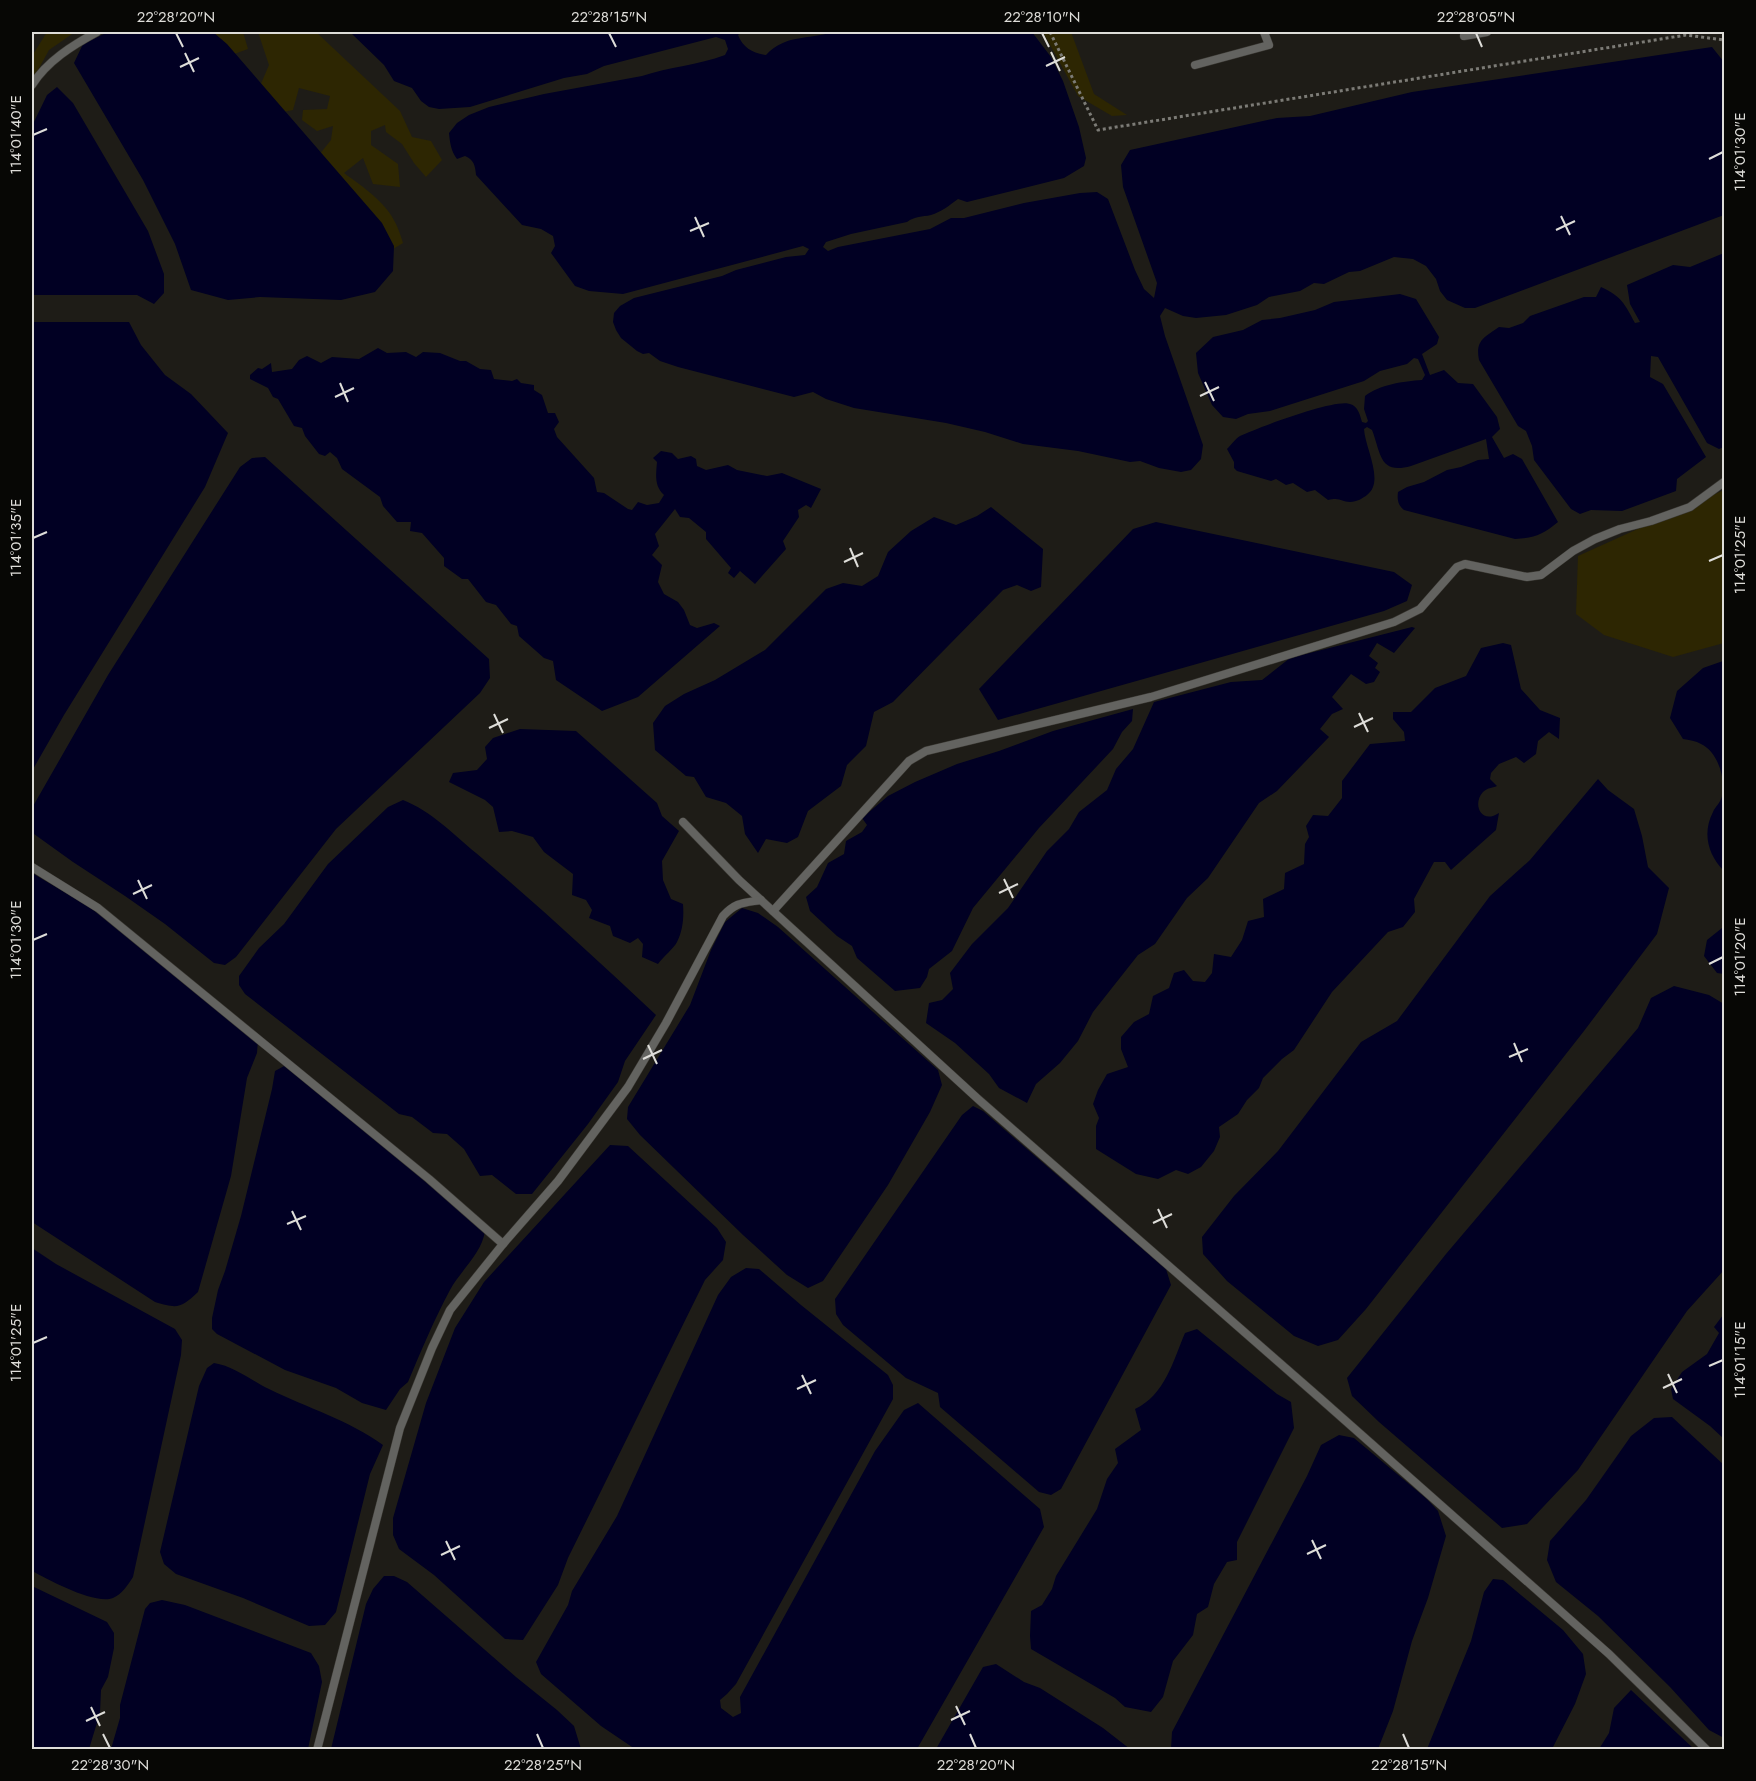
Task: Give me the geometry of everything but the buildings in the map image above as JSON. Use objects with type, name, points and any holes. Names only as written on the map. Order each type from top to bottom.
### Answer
[{"type":"lane","points":[[32,85],[39,74],[73,45],[97,32]]},
{"type":"lane","points":[[1195,64],[1269,45],[1264,32]]},
{"type":"lane","points":[[1464,36],[1487,32]]},
{"type":"lane","points":[[773,911],[909,761],[926,751],[1151,697],[1394,622],[1420,609],[1457,567],[1465,564],[1527,577],[1540,574],[1595,539],[1690,507],[1725,482]]},
{"type":"lane","points":[[683,822],[761,900],[978,1099],[1609,1654],[1707,1749]]},
{"type":"lane","points":[[32,867],[98,908],[420,1171],[503,1244]]},
{"type":"lane","points":[[316,1749],[400,1428],[450,1310],[558,1181],[628,1087],[666,1023],[723,916],[739,903],[761,900]]},
{"type":"path","points":[[1050,32],[1098,130],[1686,35],[1725,40]]},
{"type":"shaded area","points":[[47,32],[75,32],[49,50],[32,81],[32,56]]},
{"type":"shaded area","points":[[210,32],[243,32],[248,49],[226,57]]},
{"type":"shaded area","points":[[258,32],[316,32],[400,111],[412,137],[431,141],[442,160],[426,177],[402,144],[386,132],[385,125],[371,131],[371,145],[398,164],[400,187],[373,184],[363,158],[344,173],[373,195],[392,216],[403,243],[385,254],[315,160],[331,140],[333,126],[317,131],[302,120],[303,110],[327,109],[330,96],[299,88],[293,110],[274,114],[257,93],[269,65]]},
{"type":"shaded area","points":[[1043,32],[1071,32],[1094,94],[1127,115],[1112,116],[1078,96]]},
{"type":"shaded area","points":[[1724,490],[1724,643],[1673,657],[1604,635],[1576,614],[1578,556]]},
{"type":"water","points":[[108,32],[213,32],[227,44],[382,223],[394,246],[393,271],[375,292],[341,300],[260,297],[228,300],[191,290],[175,244],[143,180],[74,63],[83,44]]},
{"type":"water","points":[[350,32],[741,32],[738,35],[746,47],[766,55],[774,48],[789,41],[833,32],[1032,32],[1051,57],[1063,81],[1079,127],[1086,158],[1084,166],[1064,178],[967,202],[958,199],[935,214],[851,234],[826,242],[823,247],[828,251],[838,247],[930,229],[951,218],[964,218],[1024,203],[1097,192],[1108,199],[1135,270],[1144,289],[1154,298],[1157,283],[1123,187],[1121,165],[1130,150],[1277,118],[1310,116],[1412,92],[1712,47],[1724,62],[1724,215],[1475,308],[1465,308],[1447,300],[1426,266],[1413,259],[1394,257],[1360,271],[1349,272],[1324,284],[1314,283],[1300,291],[1269,297],[1257,305],[1226,315],[1196,318],[1183,316],[1165,308],[1160,316],[1165,336],[1203,445],[1201,459],[1191,470],[1181,472],[1159,468],[1140,461],[1130,462],[1078,451],[1023,444],[946,423],[854,408],[813,392],[794,397],[678,367],[660,361],[649,353],[643,354],[621,338],[616,330],[613,322],[614,313],[620,306],[634,298],[786,257],[805,255],[809,249],[803,246],[623,294],[589,291],[575,286],[551,253],[555,246],[553,236],[541,229],[522,225],[476,175],[472,161],[465,156],[457,159],[452,150],[449,133],[457,123],[469,115],[489,107],[544,94],[642,76],[715,58],[725,55],[728,49],[725,40],[716,37],[604,66],[587,74],[564,78],[470,107],[439,109],[429,107],[421,101],[412,88],[394,81],[384,65]]},
{"type":"water","points":[[57,87],[73,103],[148,231],[164,274],[164,293],[154,304],[137,295],[32,295],[32,126],[47,95]]},
{"type":"water","points":[[1724,253],[1724,447],[1719,449],[1707,443],[1658,357],[1651,356],[1650,377],[1663,384],[1706,457],[1677,479],[1676,491],[1622,511],[1591,510],[1580,514],[1571,509],[1534,460],[1526,431],[1518,426],[1479,360],[1480,343],[1499,327],[1509,328],[1523,323],[1530,316],[1584,297],[1596,297],[1601,287],[1622,301],[1635,323],[1640,322],[1630,304],[1627,285],[1673,265],[1690,267]]},
{"type":"water","points":[[1400,294],[1416,299],[1439,337],[1437,344],[1422,354],[1430,375],[1444,370],[1458,383],[1473,384],[1497,417],[1500,429],[1492,437],[1504,458],[1513,454],[1522,459],[1558,522],[1547,530],[1533,537],[1515,539],[1404,510],[1400,506],[1398,492],[1407,487],[1424,482],[1447,470],[1478,460],[1489,459],[1486,439],[1401,468],[1387,465],[1380,454],[1372,430],[1367,427],[1364,429],[1365,437],[1373,464],[1374,482],[1367,495],[1353,502],[1328,500],[1315,490],[1307,492],[1293,483],[1286,485],[1276,479],[1271,481],[1237,471],[1234,468],[1234,462],[1227,449],[1240,436],[1296,415],[1342,403],[1355,407],[1362,422],[1366,423],[1368,421],[1364,409],[1365,396],[1384,386],[1422,380],[1425,375],[1418,359],[1414,358],[1407,364],[1380,371],[1364,381],[1270,411],[1248,414],[1236,419],[1223,417],[1212,405],[1198,373],[1196,353],[1213,337],[1243,330],[1262,320],[1315,310],[1334,302]]},
{"type":"water","points":[[32,322],[129,322],[141,345],[165,375],[191,394],[228,433],[205,487],[64,715],[32,771]]},
{"type":"water","points":[[378,348],[387,353],[406,352],[416,357],[423,352],[440,353],[466,361],[480,369],[491,370],[494,379],[512,381],[517,379],[521,383],[534,385],[534,390],[542,395],[548,413],[555,413],[559,422],[554,429],[557,437],[594,478],[597,492],[604,493],[628,509],[632,510],[638,502],[647,505],[659,503],[664,495],[657,484],[657,462],[653,458],[661,451],[672,453],[678,459],[691,456],[696,459],[697,466],[706,470],[728,465],[737,470],[767,476],[782,473],[821,489],[811,508],[806,505],[798,510],[799,517],[783,541],[786,549],[755,584],[740,571],[734,578],[728,573],[731,568],[706,539],[706,532],[689,518],[680,517],[675,509],[655,534],[659,546],[652,555],[662,565],[658,582],[664,594],[678,602],[684,610],[690,625],[697,628],[714,623],[720,626],[638,697],[602,711],[556,680],[553,661],[544,658],[519,636],[517,626],[511,624],[496,605],[486,602],[468,579],[462,579],[444,566],[444,558],[422,533],[410,531],[411,522],[397,522],[383,506],[380,497],[342,469],[337,458],[330,452],[325,456],[319,454],[305,436],[302,428],[294,426],[278,399],[273,397],[268,388],[250,379],[250,375],[258,368],[262,369],[271,363],[272,372],[292,369],[299,360],[307,356],[321,363],[332,357],[359,359]]},
{"type":"water","points":[[265,457],[489,659],[490,678],[480,693],[336,829],[236,957],[225,965],[214,963],[165,924],[34,834],[32,808],[108,675],[240,467],[252,458]]},
{"type":"water","points":[[991,507],[1043,549],[1041,587],[1031,591],[1017,585],[1003,590],[893,702],[874,712],[866,746],[847,765],[841,786],[808,811],[798,837],[787,843],[766,839],[758,853],[745,834],[742,816],[726,803],[706,797],[694,777],[686,776],[655,750],[653,723],[665,706],[765,650],[826,589],[843,583],[862,586],[878,576],[888,552],[911,531],[934,517],[956,525]]},
{"type":"water","points":[[1156,522],[1394,572],[1412,585],[1407,601],[1384,611],[998,720],[979,689],[1133,529]]},
{"type":"water","points":[[1415,628],[1394,653],[1377,643],[1369,656],[1378,663],[1375,668],[1380,672],[1374,682],[1366,684],[1351,674],[1332,697],[1343,709],[1332,714],[1320,729],[1329,737],[1277,791],[1259,803],[1208,878],[1187,898],[1155,944],[1138,955],[1093,1012],[1078,1041],[1060,1063],[1036,1084],[1027,1103],[999,1088],[989,1074],[955,1043],[926,1023],[929,1003],[942,1000],[953,989],[950,973],[972,944],[1008,908],[1047,851],[1069,829],[1079,812],[1107,790],[1116,769],[1133,749],[1154,702],[1231,682],[1262,680],[1290,658]]},
{"type":"water","points":[[1503,643],[1511,645],[1521,689],[1540,710],[1560,718],[1559,739],[1549,732],[1538,741],[1536,754],[1524,763],[1516,757],[1499,764],[1491,773],[1490,779],[1497,786],[1483,792],[1478,807],[1483,815],[1493,816],[1499,813],[1496,830],[1451,870],[1445,862],[1434,862],[1414,899],[1415,912],[1403,927],[1388,932],[1332,992],[1294,1050],[1263,1078],[1259,1088],[1238,1114],[1219,1127],[1220,1137],[1214,1151],[1201,1167],[1188,1174],[1176,1170],[1158,1179],[1136,1174],[1096,1149],[1096,1126],[1099,1118],[1093,1104],[1098,1090],[1107,1074],[1128,1067],[1121,1049],[1121,1037],[1134,1022],[1149,1014],[1153,996],[1169,988],[1174,973],[1184,970],[1193,981],[1205,982],[1212,973],[1214,954],[1231,957],[1242,940],[1248,921],[1264,917],[1263,899],[1284,889],[1285,873],[1304,864],[1305,844],[1309,837],[1306,826],[1313,815],[1328,816],[1342,798],[1342,781],[1370,744],[1405,741],[1404,732],[1393,719],[1393,712],[1411,712],[1435,688],[1466,676],[1481,648]]},
{"type":"water","points":[[1723,661],[1724,871],[1714,858],[1707,836],[1710,820],[1722,796],[1722,774],[1712,753],[1697,742],[1683,739],[1670,718],[1677,691],[1703,668]]},
{"type":"water","points":[[1133,709],[1132,721],[1122,732],[1113,749],[1039,828],[973,908],[952,951],[929,969],[920,988],[895,991],[857,958],[852,946],[837,936],[810,911],[806,897],[817,887],[828,863],[844,854],[846,841],[862,832],[867,825],[862,818],[888,796],[957,764],[1053,731]]},
{"type":"water","points":[[520,729],[576,731],[657,803],[662,816],[679,831],[662,861],[663,880],[671,899],[683,904],[683,923],[677,942],[658,964],[642,957],[643,944],[638,938],[630,943],[613,936],[610,926],[589,918],[592,910],[586,900],[572,895],[573,874],[544,852],[533,837],[512,831],[499,832],[493,807],[485,800],[449,782],[453,773],[477,770],[487,759],[485,747],[493,738]]},
{"type":"water","points":[[1598,779],[1608,790],[1634,809],[1648,867],[1669,888],[1657,934],[1366,1309],[1338,1340],[1318,1346],[1294,1336],[1227,1281],[1203,1254],[1202,1237],[1234,1196],[1278,1151],[1361,1042],[1397,1021],[1490,896],[1530,860]]},
{"type":"water","points":[[403,800],[423,810],[450,831],[545,913],[656,1015],[625,1061],[618,1082],[532,1194],[516,1194],[492,1175],[480,1176],[464,1149],[447,1134],[433,1133],[412,1117],[399,1114],[245,994],[239,985],[239,976],[259,948],[284,924],[328,864],[388,807]]},
{"type":"water","points":[[32,873],[88,906],[164,962],[258,1040],[257,1053],[247,1078],[231,1176],[198,1292],[179,1306],[155,1302],[32,1222]]},
{"type":"water","points":[[742,908],[758,913],[778,927],[938,1070],[942,1085],[930,1112],[888,1185],[823,1281],[808,1288],[787,1275],[743,1235],[640,1135],[627,1119],[628,1107],[690,1005],[711,950],[725,922]]},
{"type":"water","points":[[1724,928],[1724,974],[1717,973],[1704,956],[1707,940]]},
{"type":"water","points":[[1674,986],[1709,995],[1724,1004],[1724,1270],[1687,1311],[1578,1470],[1527,1524],[1502,1528],[1352,1396],[1347,1378],[1446,1254],[1638,1028],[1651,998]]},
{"type":"water","points":[[286,1065],[485,1231],[480,1247],[444,1301],[408,1382],[400,1389],[386,1410],[362,1403],[336,1388],[285,1370],[217,1334],[212,1329],[218,1290],[241,1216],[275,1071]]},
{"type":"water","points":[[973,1106],[983,1111],[1166,1269],[1171,1285],[1061,1489],[1051,1495],[1039,1492],[940,1407],[938,1393],[906,1378],[843,1325],[836,1314],[835,1299],[962,1115]]},
{"type":"water","points":[[610,1145],[628,1146],[717,1228],[726,1242],[723,1260],[705,1280],[568,1558],[558,1585],[523,1640],[505,1639],[434,1575],[399,1549],[393,1535],[393,1518],[426,1403],[455,1328],[484,1282]]},
{"type":"water","points":[[32,1248],[56,1264],[175,1329],[182,1340],[181,1355],[133,1577],[122,1592],[113,1598],[95,1598],[84,1595],[32,1571]]},
{"type":"water","points":[[746,1268],[759,1269],[888,1375],[893,1385],[893,1399],[736,1684],[720,1700],[721,1708],[733,1717],[741,1713],[740,1697],[875,1451],[904,1410],[918,1403],[1040,1509],[1044,1527],[917,1749],[635,1749],[601,1726],[541,1674],[536,1662],[568,1605],[572,1591],[617,1516],[718,1295],[731,1277]]},
{"type":"water","points":[[1723,1315],[1724,1439],[1673,1399],[1671,1389],[1682,1372],[1707,1354],[1719,1333],[1714,1327]]},
{"type":"water","points":[[1197,1329],[1277,1394],[1291,1402],[1294,1428],[1237,1542],[1237,1560],[1227,1562],[1214,1584],[1208,1607],[1197,1614],[1193,1635],[1173,1661],[1163,1697],[1151,1712],[1125,1707],[1115,1698],[1031,1649],[1031,1611],[1042,1605],[1052,1589],[1056,1576],[1097,1509],[1107,1479],[1118,1463],[1115,1449],[1141,1430],[1135,1409],[1145,1403],[1161,1386],[1185,1333]]},
{"type":"water","points":[[214,1363],[229,1367],[269,1389],[342,1421],[383,1445],[370,1474],[336,1612],[325,1625],[309,1626],[243,1598],[176,1574],[164,1564],[160,1552],[199,1386],[207,1368]]},
{"type":"water","points":[[1672,1417],[1724,1465],[1724,1738],[1709,1730],[1670,1687],[1598,1616],[1556,1582],[1547,1560],[1550,1541],[1586,1500],[1631,1436],[1654,1418]]},
{"type":"water","points":[[1339,1435],[1354,1438],[1427,1499],[1438,1511],[1446,1536],[1428,1598],[1412,1641],[1393,1711],[1378,1749],[1171,1749],[1172,1732],[1307,1476],[1321,1445]]},
{"type":"water","points":[[384,1576],[394,1576],[407,1582],[557,1710],[574,1726],[581,1749],[331,1749],[366,1604],[373,1589]]},
{"type":"water","points":[[1493,1579],[1503,1580],[1563,1630],[1583,1654],[1586,1674],[1575,1704],[1552,1749],[1427,1749],[1471,1641],[1484,1592]]},
{"type":"water","points":[[32,1586],[107,1622],[114,1633],[114,1648],[108,1677],[101,1690],[100,1713],[89,1749],[32,1749]]},
{"type":"water","points":[[162,1600],[185,1605],[311,1653],[319,1666],[322,1682],[308,1749],[111,1749],[145,1609],[150,1603]]},
{"type":"water","points":[[996,1664],[1024,1682],[1040,1688],[1103,1728],[1130,1749],[936,1749],[983,1667]]},
{"type":"water","points":[[1631,1690],[1694,1749],[1599,1749],[1609,1733],[1614,1708]]}]
